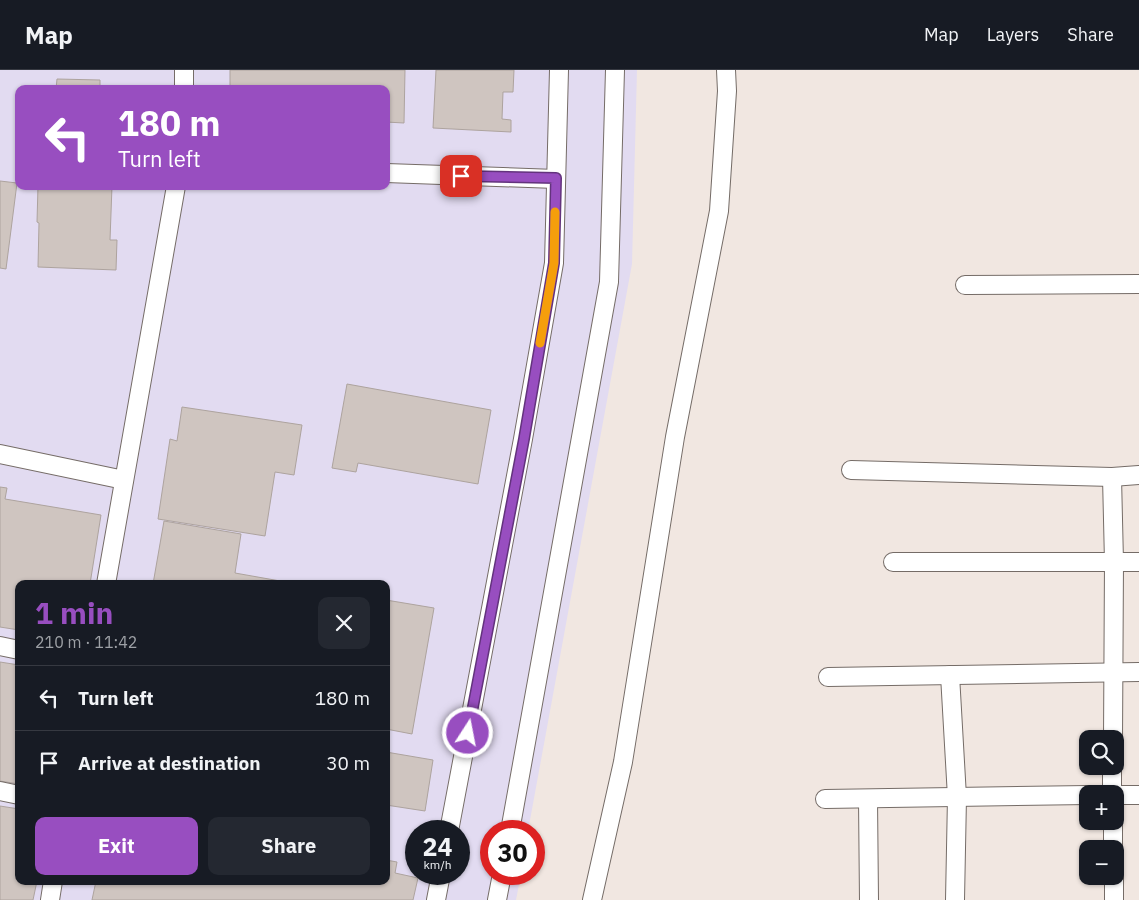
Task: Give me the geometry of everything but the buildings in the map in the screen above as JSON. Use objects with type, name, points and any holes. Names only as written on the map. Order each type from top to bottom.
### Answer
[{"type":"street","points":[[184,70],[184,85]]},
{"type":"street","points":[[451,820],[524,439],[554,263],[558,70]]},
{"type":"street","points":[[512,820],[609,282],[615,70]]},
{"type":"street","points":[[592,900],[623,762],[675,437],[720,211],[728,91],[726,70]]},
{"type":"street","points":[[390,173],[556,178]]},
{"type":"street","points":[[107,580],[175,190]]},
{"type":"street","points":[[965,286],[1139,284]]},
{"type":"street","points":[[0,454],[124,480]]},
{"type":"street","points":[[851,470],[1139,475]]},
{"type":"street","points":[[1112,476],[1114,562],[1113,730]]},
{"type":"street","points":[[893,562],[1139,562]]},
{"type":"street","points":[[0,646],[15,649]]},
{"type":"street","points":[[828,677],[1139,672]]},
{"type":"street","points":[[950,675],[957,797],[955,900]]},
{"type":"street","points":[[0,791],[15,794]]},
{"type":"street","points":[[1124,794],[1139,795]]},
{"type":"street","points":[[826,799],[1079,795]]},
{"type":"street","points":[[868,799],[869,900]]},
{"type":"street","points":[[50,900],[52,885]]},
{"type":"street","points":[[436,900],[439,885]]},
{"type":"street","points":[[497,900],[500,885]]},
{"type":"street","points":[[1114,885],[1114,900]]},
{"type":"shaded area","points":[[0,70],[637,70],[632,264],[530,820],[480,820],[480,885],[519,885],[516,900],[0,900]]},
{"type":"slow traffic","points":[[540,343],[554,263],[555,212]]},
{"type":"route","points":[[461,176],[556,178],[554,263],[524,439],[468,733]]}]
